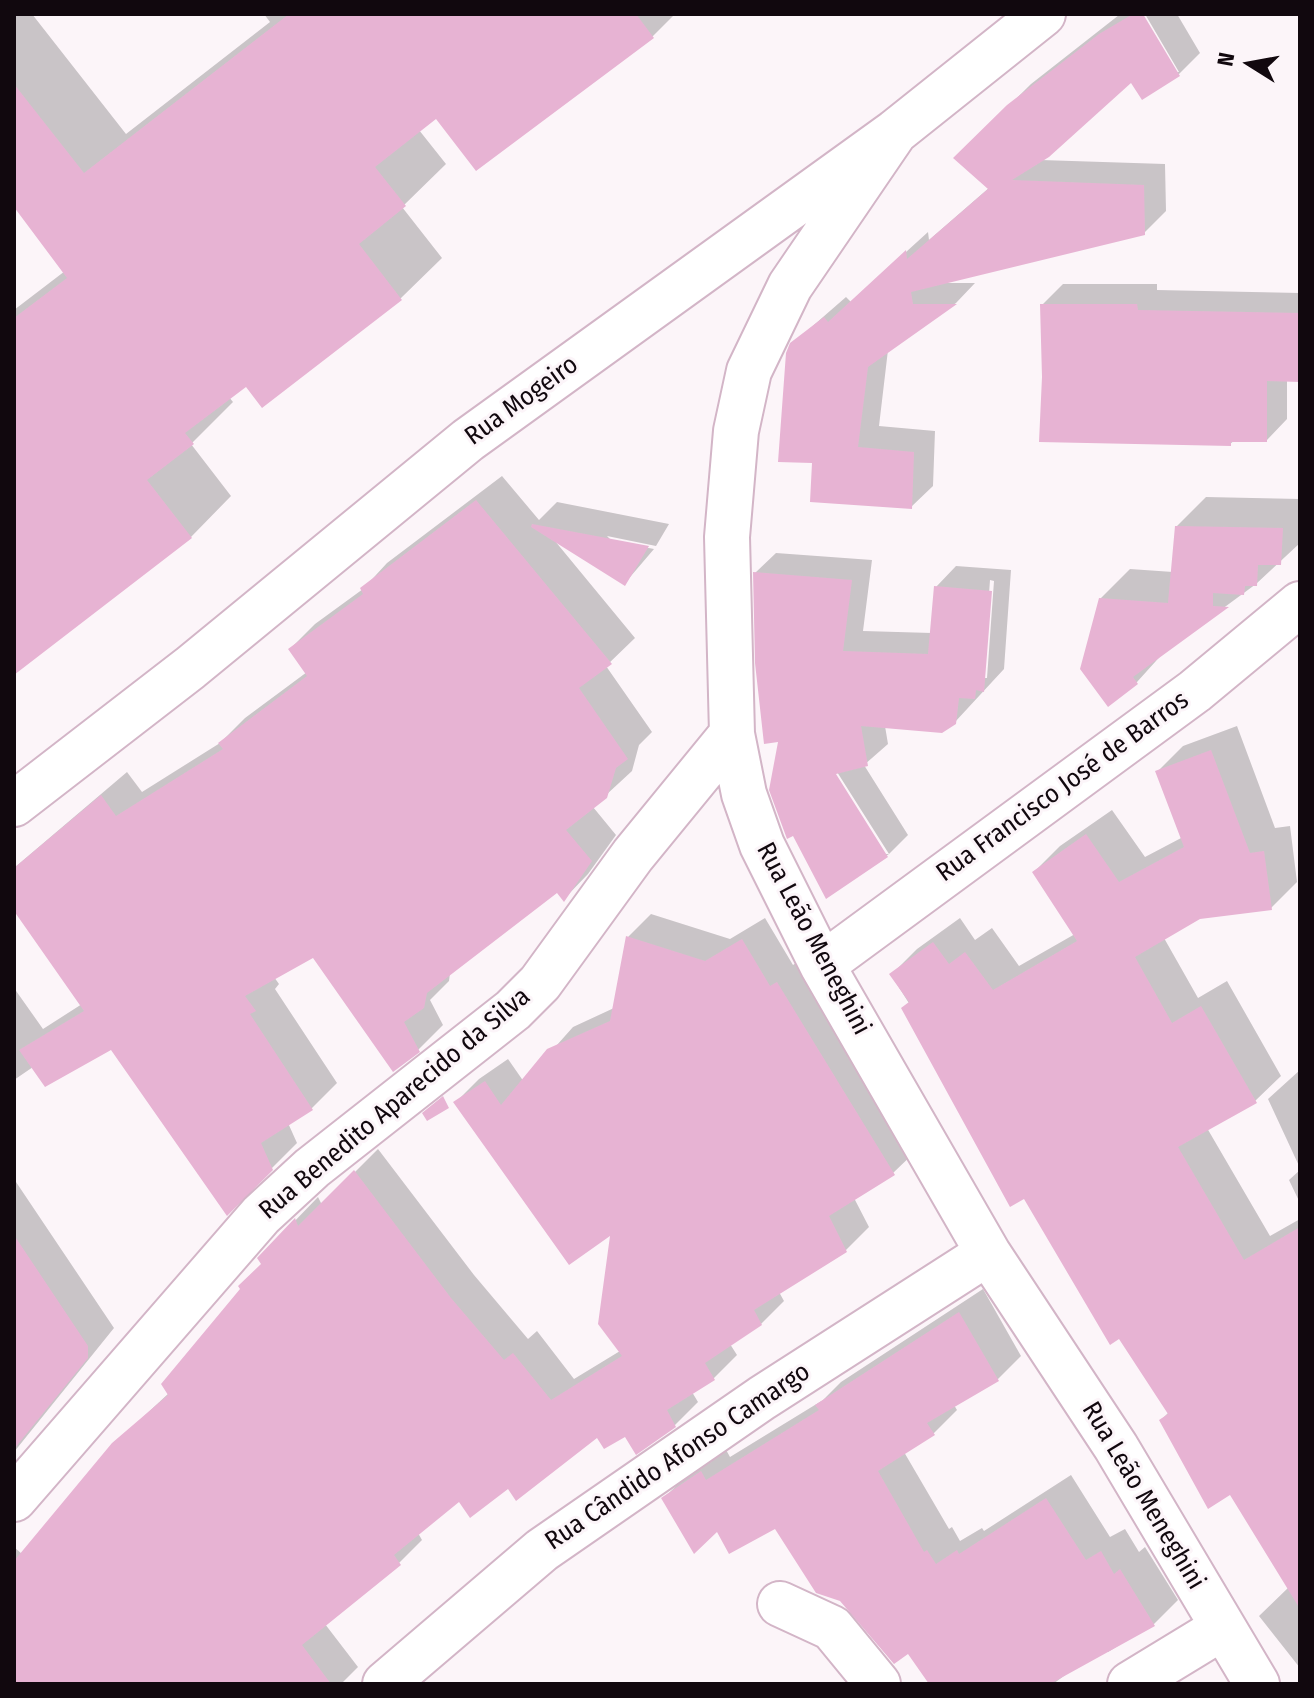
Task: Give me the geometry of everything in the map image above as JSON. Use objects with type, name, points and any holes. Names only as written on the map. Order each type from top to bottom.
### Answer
[{"type":"street","name":"Rua Mogeiro","points":[[14,804],[190,668],[468,440],[895,132],[1043,14]]},
{"type":"street","name":"Rua Leão Meneghini","points":[[895,132],[790,286],[749,371],[736,431],[727,537],[732,734],[744,794],[762,845],[822,965],[988,1253],[1116,1447],[1257,1684]]},
{"type":"street","name":"Rua Francisco José de Barros","points":[[822,965],[1195,691],[1300,604]]},
{"type":"street","name":"Rua Benedito Aparecido da Silva","points":[[14,1499],[261,1215],[312,1168],[513,1010],[540,983],[633,855],[732,734]]},
{"type":"street","name":"Rua Cândido Afonso Camargo","points":[[385,1684],[542,1550],[762,1398],[988,1253]]},
{"type":"street","points":[[780,1604],[832,1628],[878,1684]]},
{"type":"street","points":[[1130,1684],[1222,1628]]},
{"type":"building","points":[[289,14],[636,14],[654,38],[476,171],[436,119],[375,167],[406,206],[359,244],[402,300],[262,408],[246,387],[185,433],[194,444],[147,480],[192,538],[14,675],[14,318],[67,278],[14,207],[14,84],[84,173]]},
{"type":"building","points":[[1133,14],[1143,14],[1180,76],[1142,100],[1131,83],[1049,157],[1012,180],[1144,185],[1145,235],[911,292],[913,304],[957,304],[868,367],[858,447],[914,452],[912,509],[810,502],[812,463],[778,462],[786,353],[790,343],[824,317],[828,322],[906,250],[907,259],[988,189],[953,158],[1007,105],[1099,34]]},
{"type":"building","points":[[1040,304],[1137,304],[1138,310],[1300,313],[1300,382],[1267,381],[1267,442],[1231,442],[1231,446],[1039,442],[1042,377]]},
{"type":"building","points":[[476,500],[612,664],[579,688],[628,759],[616,768],[607,798],[566,830],[592,861],[564,902],[557,893],[427,993],[424,1008],[404,1022],[420,1052],[393,1072],[313,958],[245,996],[256,1011],[250,1014],[313,1110],[261,1143],[273,1170],[227,1216],[111,1050],[45,1087],[19,1050],[84,1011],[14,911],[14,868],[101,795],[116,816],[223,749],[218,743],[307,676],[288,649],[363,594],[360,588]]},
{"type":"building","points":[[532,524],[649,546],[625,586],[531,527]]},
{"type":"building","points":[[1175,526],[1283,528],[1281,565],[1258,565],[1257,586],[1245,586],[1244,595],[1213,593],[1213,606],[1229,607],[1133,677],[1138,684],[1108,707],[1080,669],[1099,598],[1168,603]]},
{"type":"building","points":[[753,572],[852,580],[843,651],[928,654],[934,586],[992,591],[984,692],[976,690],[975,699],[959,698],[956,724],[942,733],[861,726],[868,766],[836,774],[888,857],[826,899],[793,836],[787,839],[769,790],[778,742],[764,744],[755,663]]},
{"type":"building","points":[[1211,750],[1250,853],[1264,851],[1272,910],[1200,919],[1135,957],[1172,1023],[1201,1006],[1257,1103],[1178,1147],[1244,1260],[1300,1227],[1300,1609],[1230,1495],[1208,1509],[1159,1420],[1168,1414],[1119,1339],[1110,1345],[1024,1199],[1010,1207],[901,1008],[909,1002],[889,974],[933,942],[949,964],[965,952],[993,990],[1077,941],[1032,872],[1086,834],[1119,882],[1184,847],[1155,771]]},
{"type":"building","points":[[626,936],[705,961],[742,939],[770,986],[777,982],[895,1175],[829,1216],[847,1252],[754,1310],[762,1325],[705,1363],[715,1380],[667,1410],[676,1427],[636,1455],[625,1437],[604,1449],[597,1438],[516,1501],[508,1489],[470,1518],[459,1502],[394,1555],[401,1565],[302,1645],[331,1684],[14,1684],[14,1561],[112,1443],[168,1395],[161,1384],[240,1289],[238,1286],[261,1264],[257,1258],[295,1218],[298,1226],[354,1170],[451,1298],[504,1360],[513,1353],[551,1400],[622,1356],[598,1324],[610,1236],[569,1265],[453,1102],[485,1081],[501,1105],[547,1049],[610,1021]]},
{"type":"building","points":[[443,1096],[449,1108],[427,1121],[422,1113]]},
{"type":"building","points":[[14,1235],[88,1346],[88,1358],[14,1449]]},
{"type":"building","points":[[959,1312],[999,1381],[927,1423],[935,1435],[878,1471],[924,1552],[927,1550],[936,1564],[957,1550],[959,1554],[1046,1498],[1086,1560],[1101,1551],[1114,1574],[1120,1569],[1155,1626],[1050,1684],[929,1684],[908,1654],[894,1664],[840,1601],[816,1593],[775,1529],[729,1554],[717,1532],[694,1554],[661,1498],[701,1471],[706,1480],[819,1410],[815,1405]]}]
